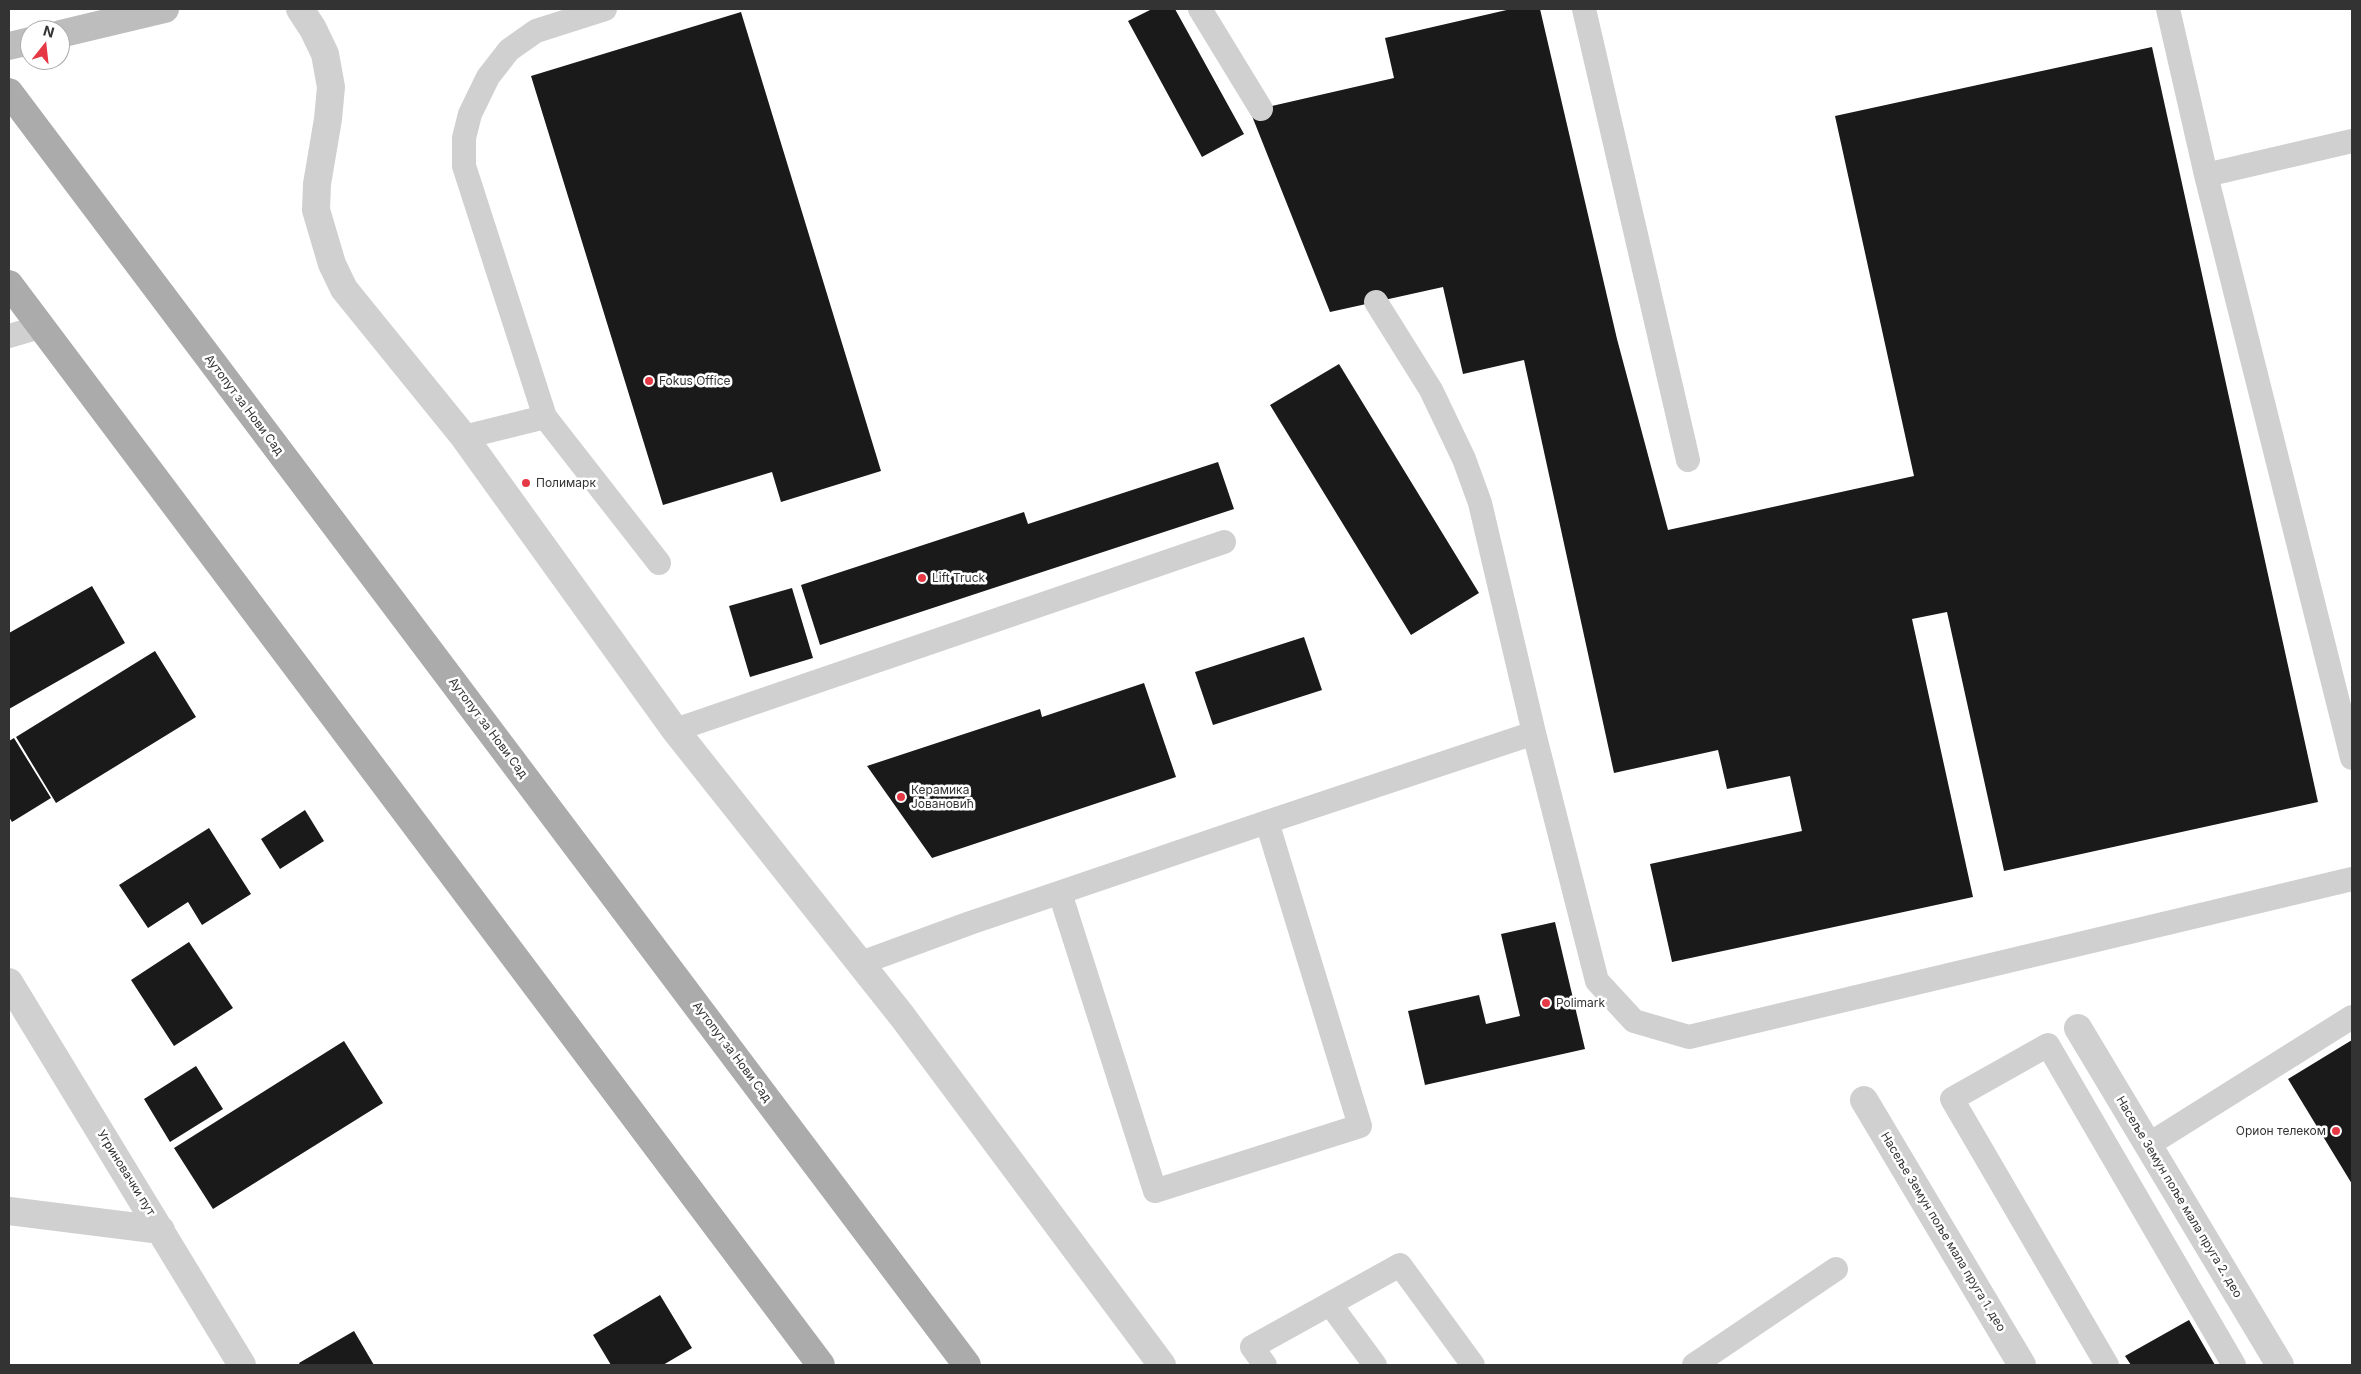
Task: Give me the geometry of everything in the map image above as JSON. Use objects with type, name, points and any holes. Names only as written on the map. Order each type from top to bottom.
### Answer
[{"type":"main road","name":"Аутопут за Нови Сад","points":[[9,92],[967,1365]]},
{"type":"main road","points":[[9,284],[821,1365]]},
{"type":"street","points":[[70,32],[165,9]]},
{"type":"street","points":[[300,9],[313,29],[325,54],[331,87],[328,119],[317,184],[316,210],[332,264],[344,289],[464,437],[675,730],[902,1016],[1162,1365]]},
{"type":"street","name":"Угриновачки пут","points":[[9,982],[242,1365]]},
{"type":"street","name":"Насеље Земун поље мала пруга 2. део","points":[[2078,1028],[2280,1365]]},
{"type":"street","name":"Насеље Земун поље мала пруга 1. део","points":[[1864,1100],[2022,1365]]},
{"type":"street","points":[[9,1211],[161,1230]]},
{"type":"lane","points":[[605,9],[536,31],[509,50],[488,77],[470,114],[464,138],[464,166],[544,417],[659,563]]},
{"type":"lane","points":[[1200,9],[1261,109]]},
{"type":"lane","points":[[1584,9],[1688,460]]},
{"type":"lane","points":[[2168,9],[2206,175],[2352,758]]},
{"type":"lane","points":[[2206,175],[2352,141]]},
{"type":"lane","points":[[1376,302],[1431,390],[1464,458],[1480,503],[1534,733],[1597,981],[1634,1020],[1689,1037],[2352,879]]},
{"type":"lane","points":[[9,336],[40,327]]},
{"type":"lane","points":[[464,437],[544,417]]},
{"type":"lane","points":[[675,730],[1224,542]]},
{"type":"lane","points":[[861,963],[1267,822],[1534,733]]},
{"type":"lane","points":[[1060,893],[1155,1191],[1360,1126],[1267,822]]},
{"type":"lane","points":[[2148,1145],[2352,1017]]},
{"type":"lane","points":[[2107,1365],[1952,1099],[2048,1045],[2234,1365]]},
{"type":"lane","points":[[1265,1365],[1252,1346],[1400,1265],[1473,1365]]},
{"type":"lane","points":[[1694,1365],[1836,1269]]},
{"type":"lane","points":[[1330,1304],[1375,1365]]},
{"type":"building","points":[[1152,9],[1175,9],[1244,134],[1202,157],[1128,21]]},
{"type":"building","points":[[1511,9],[1540,9],[1617,339],[1668,530],[1914,476],[1835,116],[2152,47],[2318,802],[2004,871],[1947,612],[1912,619],[1973,897],[1672,962],[1650,864],[1802,831],[1790,776],[1727,789],[1718,750],[1614,773],[1524,360],[1463,374],[1443,287],[1330,312],[1250,111],[1394,78],[1385,38]]},
{"type":"building","points":[[741,12],[881,471],[781,502],[772,472],[663,505],[531,76]]},
{"type":"building","points":[[1339,364],[1479,593],[1411,635],[1270,405]]},
{"type":"building","points":[[1218,462],[1234,509],[820,645],[801,585],[1024,512],[1028,524]]},
{"type":"building","points":[[92,586],[125,643],[9,709],[9,633]]},
{"type":"building","points":[[792,588],[813,658],[750,677],[729,606]]},
{"type":"building","points":[[1304,637],[1322,690],[1213,725],[1195,672]]},
{"type":"building","points":[[155,651],[196,717],[56,803],[16,737]]},
{"type":"building","points":[[1144,683],[1176,777],[932,858],[867,766],[1040,709],[1042,717]]},
{"type":"building","points":[[14,738],[51,798],[12,822],[9,817],[9,741]]},
{"type":"building","points":[[305,810],[324,841],[280,869],[261,839]]},
{"type":"building","points":[[209,828],[251,894],[202,925],[188,902],[148,928],[119,885]]},
{"type":"building","name":"Polimark","points":[[1555,922],[1585,1049],[1425,1085],[1408,1011],[1479,995],[1486,1024],[1520,1016],[1501,934]]},
{"type":"building","points":[[189,942],[233,1008],[174,1046],[131,980]]},
{"type":"building","name":"Орион телеком","points":[[2352,1040],[2352,1184],[2288,1079]]},
{"type":"building","points":[[344,1041],[383,1103],[213,1209],[174,1148]]},
{"type":"building","points":[[196,1066],[223,1109],[170,1142],[144,1099]]},
{"type":"building","points":[[660,1295],[692,1348],[663,1365],[611,1365],[593,1335]]},
{"type":"building","points":[[2189,1320],[2215,1365],[2131,1365],[2125,1356]]},
{"type":"building","points":[[354,1331],[374,1365],[300,1365],[299,1363]]},
{"type":"place","name":"Fokus Office","points":[[649,381]]},
{"type":"place","name":"Полимарк","points":[[526,483]]},
{"type":"place","name":"Lift Truck","points":[[922,578]]},
{"type":"place","name":"Керамика Јовановић","points":[[901,797]]},
{"type":"place","name":"Polimark","points":[[1546,1003]]},
{"type":"place","name":"Орион телеком","points":[[2336,1131]]}]
